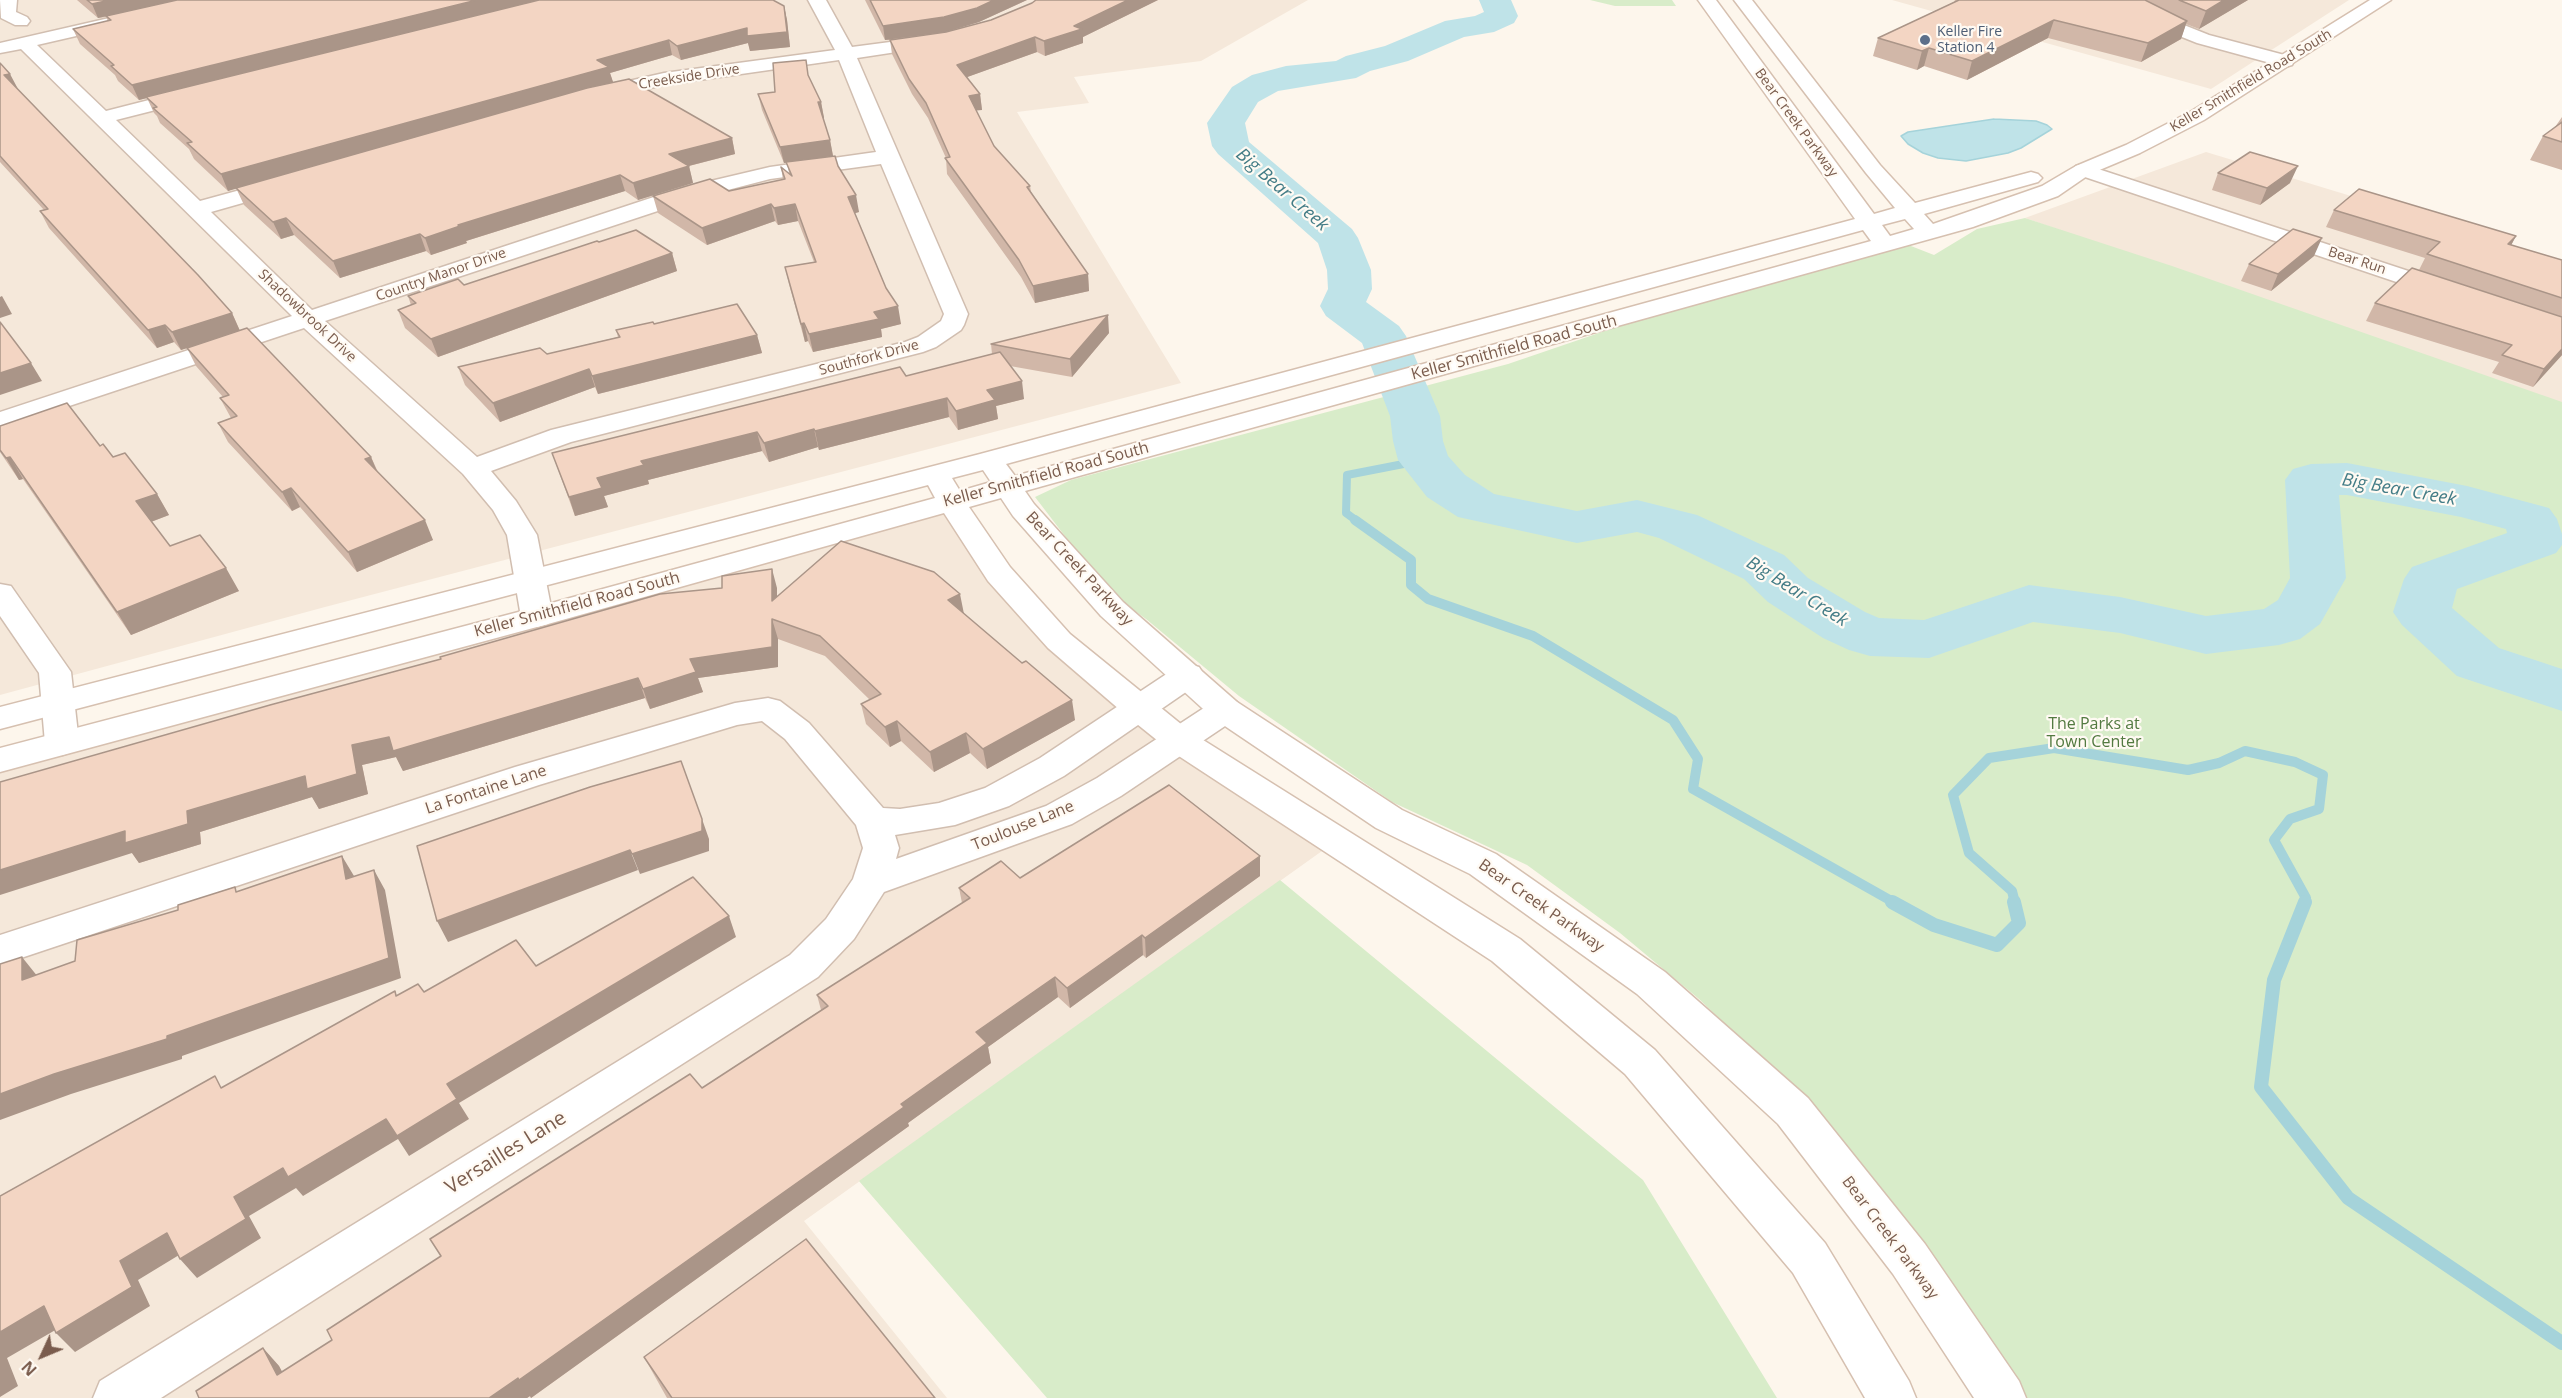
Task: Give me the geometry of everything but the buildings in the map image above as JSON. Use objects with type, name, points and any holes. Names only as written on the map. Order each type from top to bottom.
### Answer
[{"type":"main road","name":"Shadowbrook Drive","points":[[8,0],[7,14],[101,118],[309,320],[473,468],[506,507],[522,535],[537,617]]},
{"type":"main road","name":"Southfork Drive","points":[[473,468],[561,436],[914,347],[939,335],[952,325],[956,314],[846,54],[824,9],[817,0]]},
{"type":"main road","name":"Bear Creek Parkway","points":[[1707,0],[1885,245]]},
{"type":"main road","name":"Bear Creek Parkway","points":[[1743,0],[1873,169],[1929,232]]},
{"type":"main road","points":[[2111,0],[2144,11],[2168,25],[2203,39],[2285,61]]},
{"type":"main road","name":"Keller Smithfield Road South","points":[[0,718],[531,579],[944,487],[1007,486],[1519,347],[1929,232],[2007,208],[2050,191],[2083,170],[2133,149],[2197,116],[2382,0]]},
{"type":"main road","points":[[1720,18],[1755,16]]},
{"type":"main road","points":[[0,48],[23,32],[135,17]]},
{"type":"main road","name":"Creekside Drive","points":[[575,100],[664,79],[956,37]]},
{"type":"main road","points":[[101,118],[215,89]]},
{"type":"main road","points":[[1775,93],[1813,91]]},
{"type":"main road","name":"Country Manor Drive","points":[[0,421],[689,192],[770,174],[888,157]]},
{"type":"main road","name":"Keller Smithfield Road South","points":[[0,760],[537,617],[944,487],[990,460],[1911,212],[2023,179],[2083,170]]},
{"type":"main road","name":"Bear Run","points":[[2083,170],[2461,296]]},
{"type":"main road","points":[[196,209],[300,179]]},
{"type":"main road","name":"Bear Creek Parkway","points":[[990,460],[1023,510],[1112,609],[1225,710],[1389,819],[1484,864],[1651,983],[1793,1111],[1909,1259],[2002,1398]]},
{"type":"main road","points":[[944,487],[971,535],[999,574],[1059,641],[1139,708],[1180,741],[1506,950],[1640,1062],[1809,1258],[1892,1398]]},
{"type":"main road","points":[[0,593],[55,672],[62,743]]},
{"type":"main road","points":[[873,821],[900,822],[942,816],[997,797],[1052,767],[1188,675]]},
{"type":"main road","name":"La Fontaine Lane","points":[[0,950],[527,776],[735,714],[768,709],[797,731],[873,821],[881,848],[871,882]]},
{"type":"main road","name":"Toulouse Lane","points":[[871,882],[1059,815],[1109,787],[1225,710]]},
{"type":"main road","name":"Versailles Lane","points":[[117,1398],[804,966],[840,929],[871,882]]},
{"type":"shaded area","points":[[0,0],[1308,0],[1201,61],[1074,77],[1089,103],[1017,112],[1181,383],[325,607],[0,695]]},
{"type":"shaded area","points":[[1892,0],[2349,0],[2211,89]]},
{"type":"shaded area","points":[[2206,152],[2562,260],[2562,403],[2025,218]]},
{"type":"shaded area","points":[[952,501],[1059,641],[1336,841],[804,1221],[947,1398],[0,1398],[0,760]]},
{"type":"green space","points":[[1590,0],[1672,0],[1676,6],[1615,6]]},
{"type":"green space","name":"The Parks at Town Center","points":[[2025,218],[2172,266],[2562,402],[2562,1398],[2017,1398],[1746,1044],[1699,999],[1620,933],[1527,865],[1392,802],[1239,696],[1128,606],[1071,544],[1035,497],[1071,480],[1508,364],[1728,289],[1893,239],[1934,255],[1977,229]]},
{"type":"green space","points":[[1280,880],[1643,1180],[1777,1398],[1047,1398],[859,1181]]},
{"type":"water","points":[[1994,119],[2036,121],[2052,129],[2021,148],[2008,153],[1966,161],[1938,158],[1923,153],[1908,144],[1901,136],[1908,132]]},
{"type":"waterway","name":"Big Bear Creek","points":[[1495,0],[1502,16],[1482,25],[1457,28],[1396,54],[1358,63],[1344,71],[1286,77],[1265,83],[1245,95],[1226,123],[1231,146],[1337,238],[1349,270],[1350,289],[1342,306],[1383,336],[1415,416],[1418,441],[1424,460],[1446,486],[1477,506],[1577,527],[1637,516],[1678,526],[1764,567],[1788,590],[1844,625],[1870,637],[1929,639],[2029,603],[2120,615],[2206,635],[2279,626],[2300,611],[2318,578],[2311,480],[2347,479],[2467,502],[2530,519],[2537,541],[2432,579],[2422,612],[2478,662],[2562,691]]},
{"type":"waterway","points":[[1357,521],[1346,513],[1347,475],[1424,460]]},
{"type":"waterway","points":[[1355,520],[1411,560],[1411,585],[1428,599],[1533,636],[1673,720],[1698,759],[1693,789],[1895,903]]},
{"type":"waterway","points":[[2015,903],[2012,891],[1969,853],[1953,795],[1989,758],[2054,748],[2188,770],[2219,763],[2245,751],[2295,762],[2323,775],[2319,809],[2290,819],[2274,840],[2306,898],[2304,903]]},
{"type":"waterway","points":[[1892,902],[1934,925],[1997,945],[2019,923],[2014,902]]},
{"type":"waterway","points":[[2305,902],[2274,980],[2261,1087],[2348,1198],[2562,1343]]},
{"type":"place","name":"Keller Fire Station 4","points":[[1925,40]]}]
